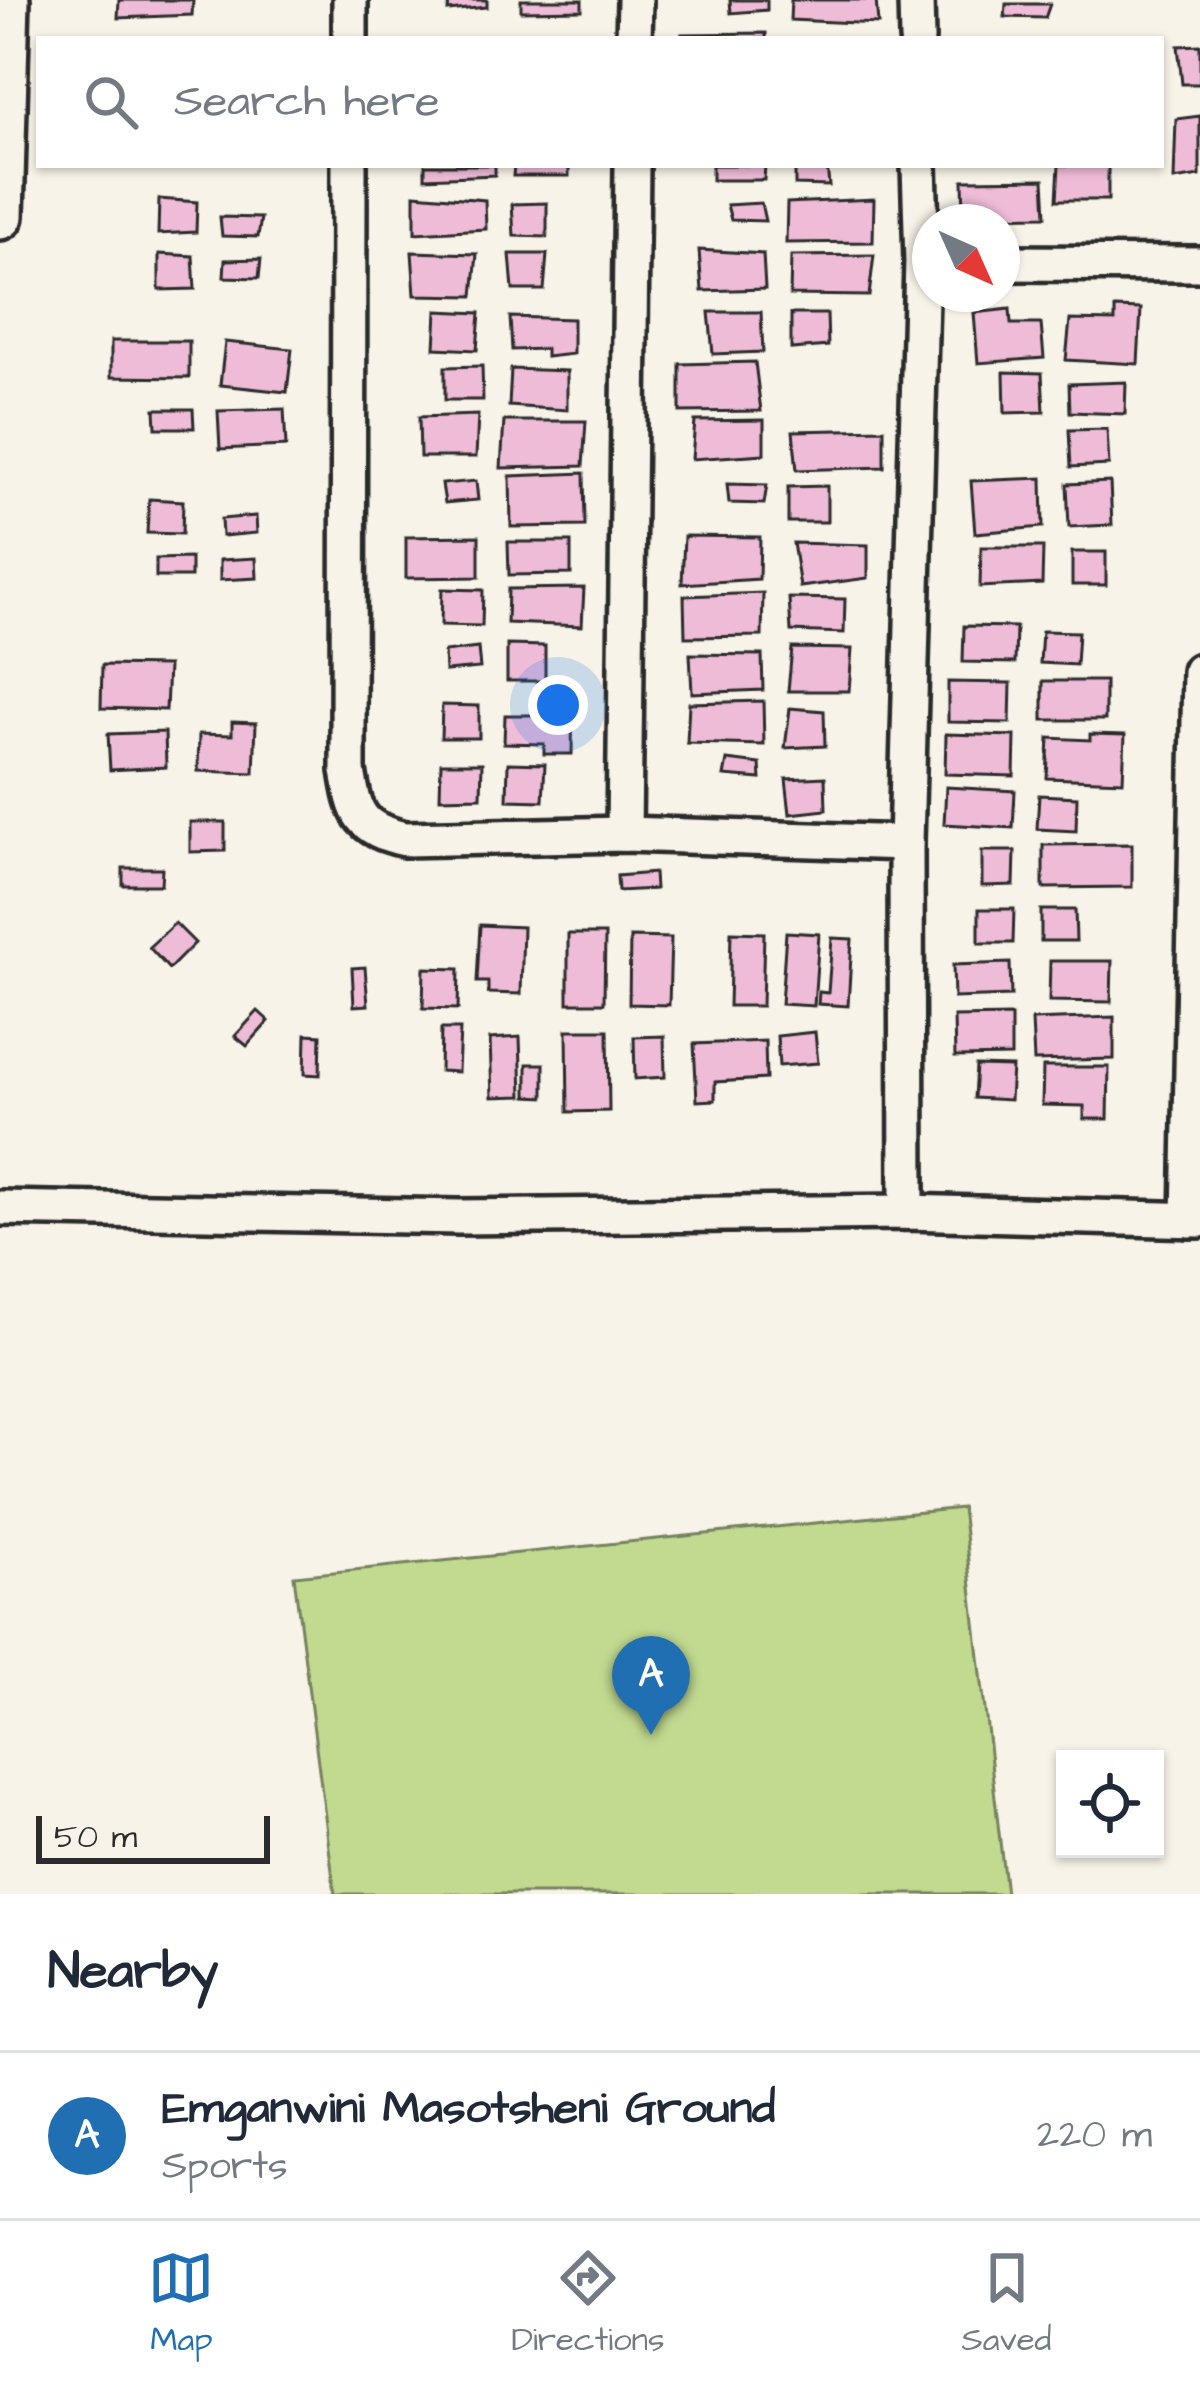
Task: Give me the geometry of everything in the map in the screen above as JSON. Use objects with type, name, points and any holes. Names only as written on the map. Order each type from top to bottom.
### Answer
[{"type":"street","points":[[0,216],[6,0]]},
{"type":"street","points":[[350,0],[350,36]]},
{"type":"street","points":[[634,0],[634,36]]},
{"type":"street","points":[[916,0],[916,36]]},
{"type":"street","points":[[350,168],[349,770],[353,803],[364,824],[405,839],[624,834],[906,843]]},
{"type":"street","points":[[624,834],[632,168]]},
{"type":"street","points":[[920,168],[922,204]]},
{"type":"street","points":[[1020,263],[1200,264]]},
{"type":"street","points":[[907,1212],[906,843],[924,312]]},
{"type":"street","points":[[0,1208],[459,1216],[907,1212],[1195,1220],[1200,671]]},
{"type":"green space","points":[[962,1508],[1006,1894],[335,1894],[294,1576]]},
{"type":"building","points":[[119,0],[193,0],[192,15],[118,18]]},
{"type":"building","points":[[449,0],[487,0],[487,7],[448,11]]},
{"type":"building","points":[[521,0],[582,0],[582,10],[521,11]]},
{"type":"building","points":[[730,0],[767,0],[767,10],[731,13]]},
{"type":"building","points":[[791,0],[876,0],[878,24],[790,20]]},
{"type":"building","points":[[1006,4],[1050,4],[1045,18],[1005,17]]},
{"type":"building","points":[[766,33],[766,36],[682,36]]},
{"type":"building","points":[[1200,45],[1200,84],[1182,84],[1178,46]]},
{"type":"building","points":[[1200,116],[1200,176],[1174,180],[1176,119]]},
{"type":"building","points":[[425,168],[495,168],[495,175],[425,178]]},
{"type":"building","points":[[514,168],[569,168],[569,176],[513,176]]},
{"type":"building","points":[[712,168],[765,168],[764,180],[712,180]]},
{"type":"building","points":[[795,168],[827,168],[829,186],[795,185]]},
{"type":"building","points":[[1059,168],[1108,168],[1108,200],[1057,200]]},
{"type":"building","points":[[1044,179],[1046,216],[1020,216],[1020,204],[964,204],[963,180]]},
{"type":"building","points":[[415,194],[485,200],[486,229],[415,233]]},
{"type":"building","points":[[159,199],[197,202],[196,232],[158,234]]},
{"type":"building","points":[[874,199],[873,242],[786,243],[787,203]]},
{"type":"building","points":[[547,203],[547,237],[514,236],[512,204]]},
{"type":"building","points":[[761,203],[765,221],[731,220],[727,205]]},
{"type":"building","points":[[220,217],[261,218],[258,237],[222,236]]},
{"type":"building","points":[[699,250],[763,254],[765,289],[702,291]]},
{"type":"building","points":[[412,252],[477,254],[473,296],[415,295]]},
{"type":"building","points":[[159,254],[193,256],[195,289],[159,290]]},
{"type":"building","points":[[510,254],[547,254],[544,290],[513,290]]},
{"type":"building","points":[[874,255],[869,296],[790,295],[791,256]]},
{"type":"building","points":[[261,259],[259,278],[224,277],[225,260]]},
{"type":"building","points":[[1115,308],[1141,309],[1138,364],[1066,360],[1070,320],[1115,321]]},
{"type":"building","points":[[437,311],[480,313],[477,350],[435,348]]},
{"type":"building","points":[[709,312],[761,312],[763,352],[713,354]]},
{"type":"building","points":[[1010,312],[1011,324],[1041,324],[1044,358],[978,363],[974,313]]},
{"type":"building","points":[[791,314],[827,314],[828,346],[791,349]]},
{"type":"building","points":[[510,317],[573,319],[573,354],[546,357],[546,349],[512,350]]},
{"type":"building","points":[[111,341],[189,341],[189,378],[111,377]]},
{"type":"building","points":[[225,342],[292,349],[287,392],[220,385]]},
{"type":"building","points":[[755,362],[761,411],[680,412],[680,364]]},
{"type":"building","points":[[482,366],[483,400],[445,400],[445,367]]},
{"type":"building","points":[[511,369],[567,371],[567,410],[509,406]]},
{"type":"building","points":[[1004,372],[1042,373],[1044,412],[1005,413]]},
{"type":"building","points":[[1126,382],[1125,414],[1070,412],[1069,384]]},
{"type":"building","points":[[155,409],[193,409],[194,428],[156,428]]},
{"type":"building","points":[[284,409],[286,446],[220,449],[218,411]]},
{"type":"building","points":[[478,415],[476,457],[420,457],[419,417]]},
{"type":"building","points":[[764,420],[764,454],[692,459],[695,421]]},
{"type":"building","points":[[504,421],[586,421],[583,466],[501,468]]},
{"type":"building","points":[[884,429],[884,467],[797,470],[793,431]]},
{"type":"building","points":[[1107,429],[1109,465],[1071,467],[1069,430]]},
{"type":"building","points":[[584,473],[585,526],[511,527],[510,476]]},
{"type":"building","points":[[1042,478],[1043,527],[975,533],[971,481]]},
{"type":"building","points":[[476,481],[478,500],[445,503],[442,484]]},
{"type":"building","points":[[1110,482],[1112,525],[1069,527],[1067,484]]},
{"type":"building","points":[[727,484],[767,485],[764,504],[729,503]]},
{"type":"building","points":[[827,486],[827,522],[788,522],[788,487]]},
{"type":"building","points":[[149,499],[183,501],[182,534],[147,533]]},
{"type":"building","points":[[256,516],[257,533],[222,536],[221,519]]},
{"type":"building","points":[[479,536],[479,577],[406,578],[406,537]]},
{"type":"building","points":[[684,536],[760,537],[759,579],[682,584]]},
{"type":"building","points":[[508,542],[571,542],[571,574],[509,575]]},
{"type":"building","points":[[793,543],[868,545],[868,578],[800,587]]},
{"type":"building","points":[[981,547],[1043,547],[1042,584],[980,587]]},
{"type":"building","points":[[1072,552],[1106,552],[1106,585],[1072,585]]},
{"type":"building","points":[[191,558],[191,577],[156,577],[156,559]]},
{"type":"building","points":[[256,558],[257,578],[220,580],[220,560]]},
{"type":"building","points":[[584,588],[582,626],[507,623],[508,589]]},
{"type":"building","points":[[442,589],[483,590],[482,626],[441,625]]},
{"type":"building","points":[[763,593],[762,636],[685,637],[684,596]]},
{"type":"building","points":[[789,598],[845,599],[844,633],[791,631]]},
{"type":"building","points":[[964,626],[1016,627],[1015,663],[963,662]]},
{"type":"building","points":[[1042,631],[1078,632],[1076,665],[1040,663]]},
{"type":"building","points":[[507,645],[545,646],[545,681],[507,681]]},
{"type":"building","points":[[478,648],[480,668],[445,671],[444,652]]},
{"type":"building","points":[[792,648],[852,649],[849,691],[788,691]]},
{"type":"building","points":[[690,654],[762,655],[763,690],[692,693]]},
{"type":"building","points":[[102,665],[168,666],[166,710],[101,708]]},
{"type":"building","points":[[1043,681],[1105,681],[1105,720],[1043,720]]},
{"type":"building","points":[[948,682],[1011,683],[1010,723],[948,722]]},
{"type":"building","points":[[573,699],[572,754],[544,754],[544,744],[504,743],[505,715],[542,715],[542,700]]},
{"type":"building","points":[[763,701],[764,745],[687,743],[689,703]]},
{"type":"building","points":[[442,705],[479,706],[479,738],[441,738]]},
{"type":"building","points":[[790,708],[824,711],[825,746],[785,748]]},
{"type":"building","points":[[232,722],[256,723],[254,773],[198,771],[199,734],[232,735]]},
{"type":"building","points":[[165,732],[166,767],[110,770],[108,734]]},
{"type":"building","points":[[946,734],[1015,736],[1014,776],[945,774]]},
{"type":"building","points":[[1090,734],[1125,735],[1123,781],[1047,778],[1049,738],[1090,740]]},
{"type":"building","points":[[727,760],[760,764],[761,779],[724,776]]},
{"type":"building","points":[[441,763],[482,763],[481,797],[440,798]]},
{"type":"building","points":[[508,763],[545,764],[543,801],[507,800]]},
{"type":"building","points":[[825,777],[826,810],[790,814],[786,779]]},
{"type":"building","points":[[946,787],[1015,791],[1013,828],[944,824]]},
{"type":"building","points":[[1039,795],[1077,797],[1076,831],[1037,829]]},
{"type":"building","points":[[190,822],[225,822],[225,851],[190,852]]},
{"type":"building","points":[[1132,844],[1132,887],[1043,888],[1043,845]]},
{"type":"building","points":[[982,851],[1015,851],[1014,885],[982,886]]},
{"type":"building","points":[[123,868],[162,868],[161,885],[123,885]]},
{"type":"building","points":[[654,873],[655,889],[618,891],[617,876]]},
{"type":"building","points":[[979,909],[1014,909],[1013,943],[979,943]]},
{"type":"building","points":[[1041,910],[1075,910],[1076,941],[1041,941]]},
{"type":"building","points":[[175,923],[195,943],[169,969],[149,947]]},
{"type":"building","points":[[480,925],[523,927],[521,994],[488,993],[488,982],[477,982]]},
{"type":"building","points":[[731,932],[764,933],[762,1006],[729,1006]]},
{"type":"building","points":[[786,932],[819,934],[814,1006],[781,1004]]},
{"type":"building","points":[[568,934],[605,934],[604,1003],[568,1003]]},
{"type":"building","points":[[630,937],[671,938],[669,1005],[629,1004]]},
{"type":"building","points":[[832,938],[852,939],[848,1006],[818,1004],[819,992],[828,993]]},
{"type":"building","points":[[1050,961],[1112,961],[1111,1002],[1049,1001]]},
{"type":"building","points":[[1010,963],[1011,996],[954,998],[953,965]]},
{"type":"building","points":[[365,967],[368,1005],[354,1006],[352,968]]},
{"type":"building","points":[[424,968],[459,969],[458,1009],[423,1008]]},
{"type":"building","points":[[258,1011],[269,1021],[247,1046],[235,1036]]},
{"type":"building","points":[[1011,1016],[1011,1056],[955,1057],[954,1017]]},
{"type":"building","points":[[1114,1017],[1114,1059],[1034,1061],[1032,1020]]},
{"type":"building","points":[[441,1029],[460,1029],[458,1072],[440,1071]]},
{"type":"building","points":[[567,1030],[608,1030],[609,1111],[568,1112]]},
{"type":"building","points":[[815,1032],[818,1063],[779,1066],[777,1036]]},
{"type":"building","points":[[306,1034],[321,1035],[320,1075],[305,1074]]},
{"type":"building","points":[[664,1036],[665,1077],[635,1079],[634,1037]]},
{"type":"building","points":[[520,1037],[522,1096],[492,1097],[490,1039]]},
{"type":"building","points":[[765,1041],[766,1079],[715,1082],[715,1100],[697,1101],[694,1044]]},
{"type":"building","points":[[527,1064],[544,1064],[544,1097],[527,1096]]},
{"type":"building","points":[[976,1066],[1012,1067],[1010,1100],[974,1098]]},
{"type":"building","points":[[1043,1067],[1109,1067],[1108,1119],[1084,1119],[1084,1106],[1042,1105]]},
{"type":"place","name":"Emganwini Masotsheni Ground","points":[[651,1735]]}]
